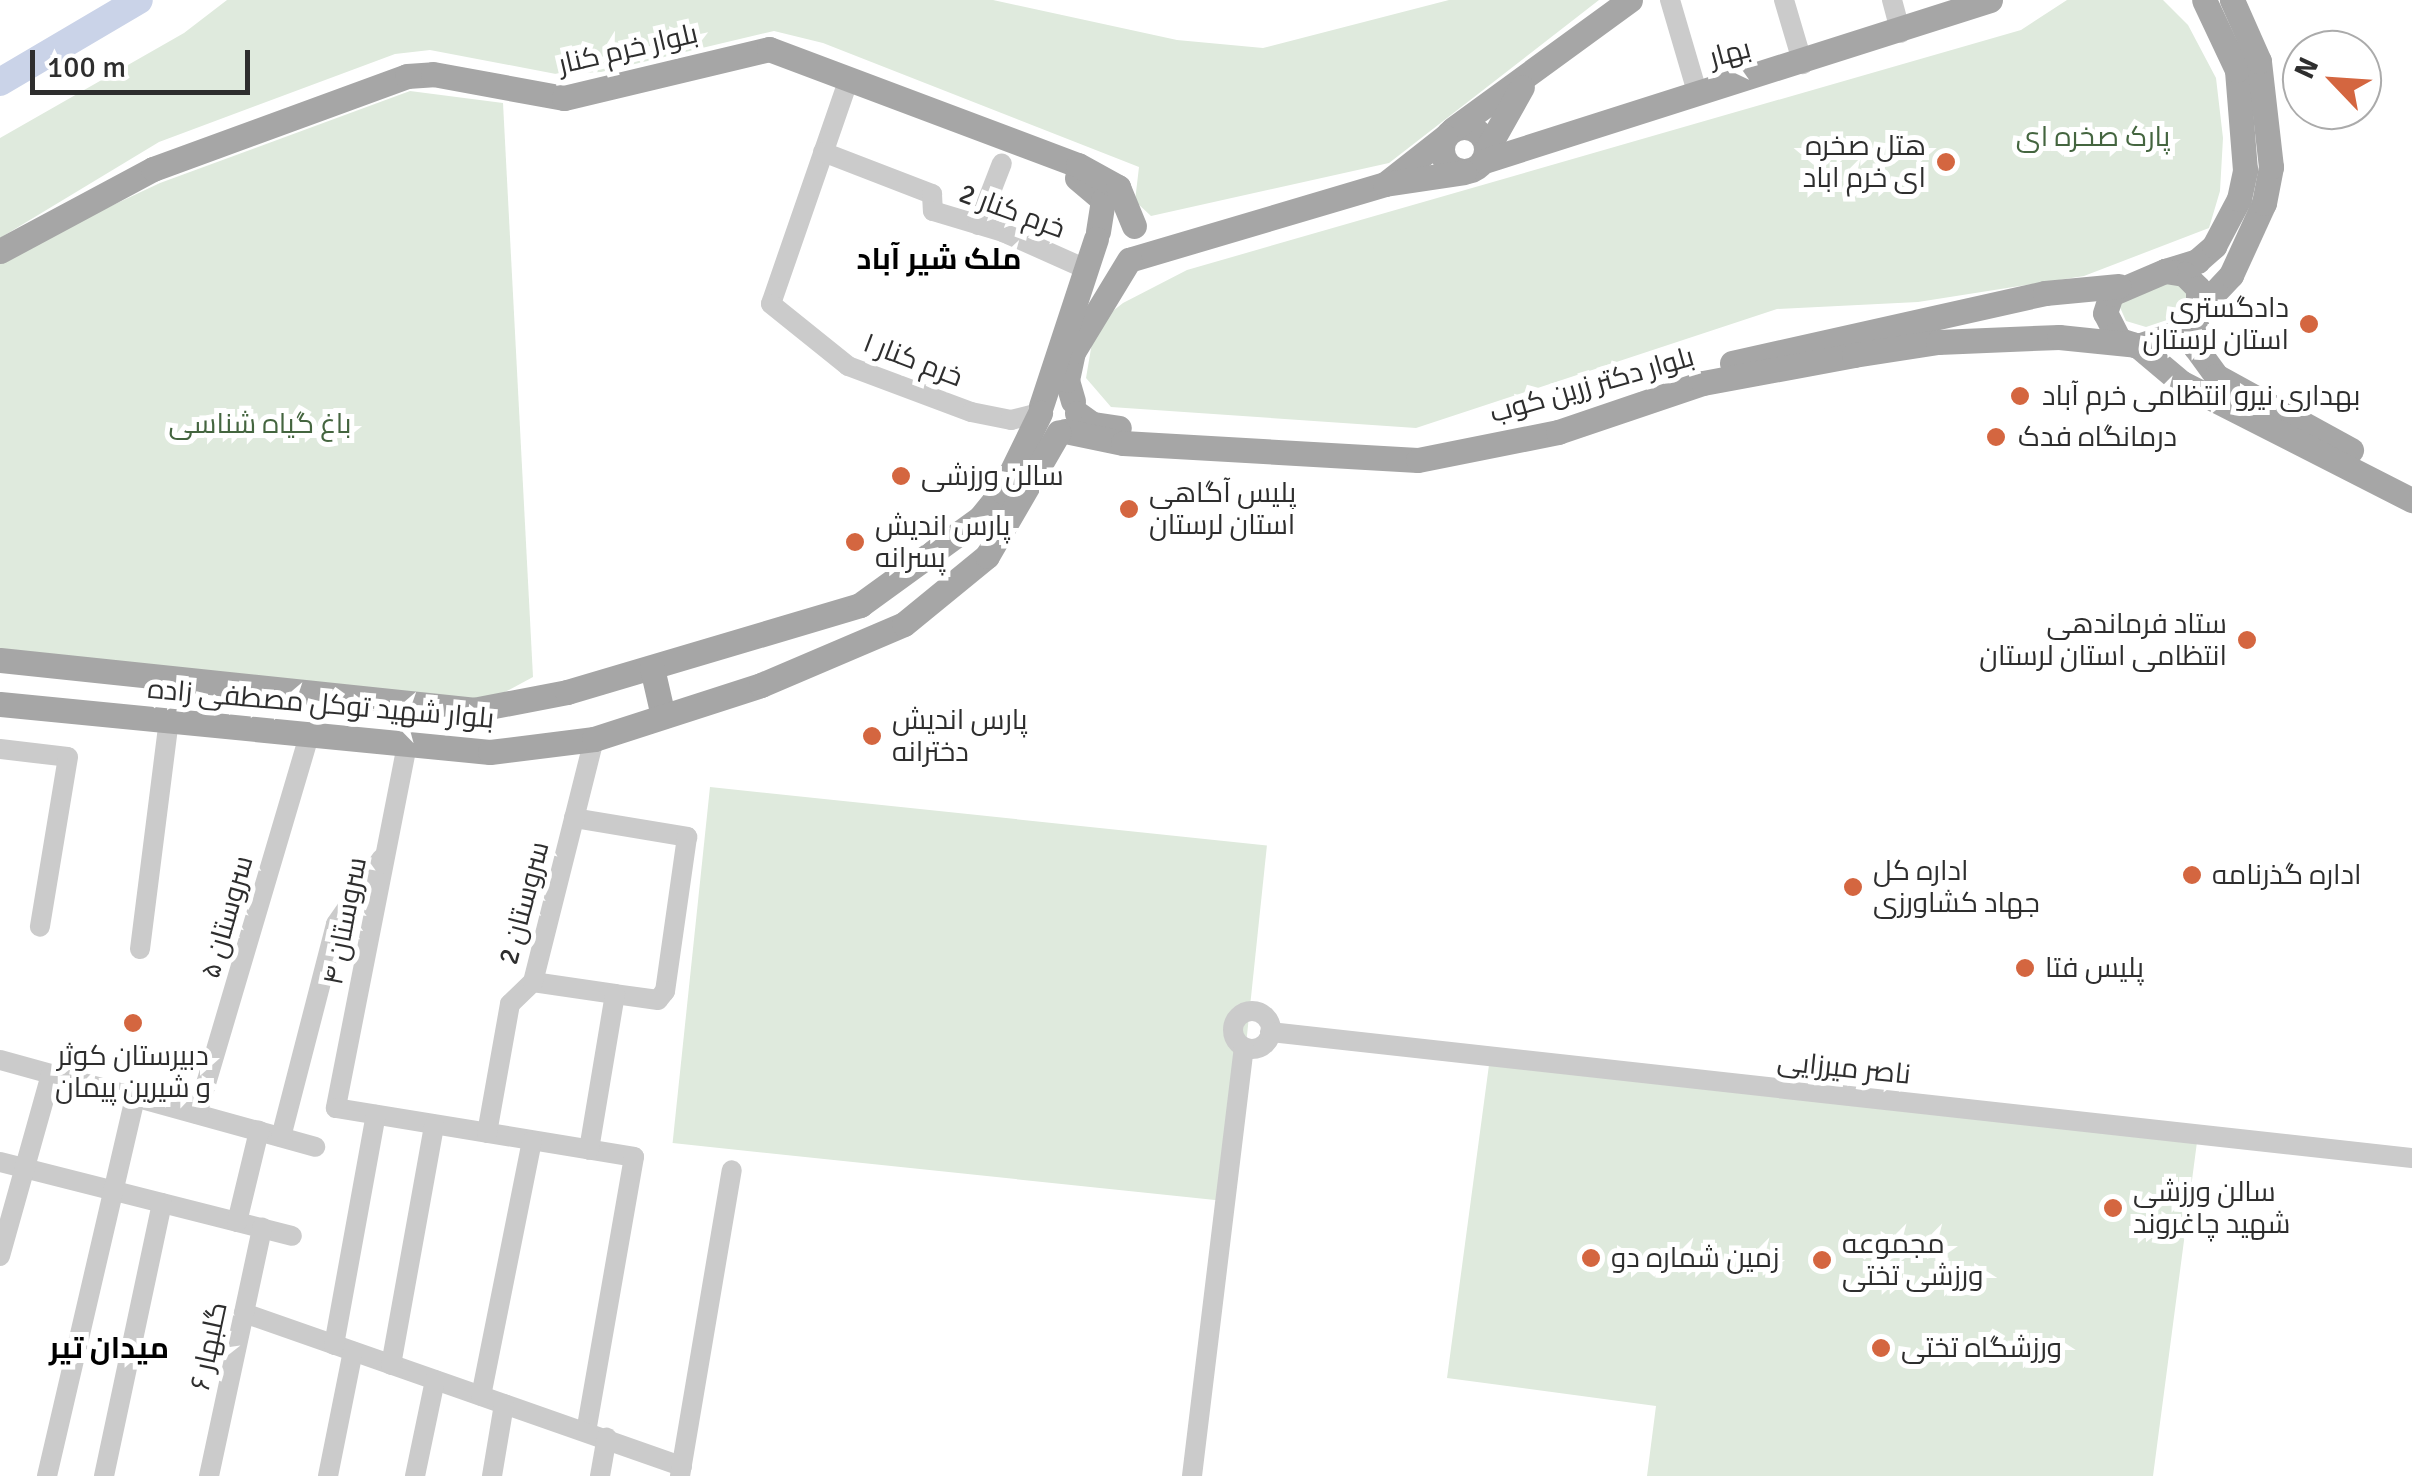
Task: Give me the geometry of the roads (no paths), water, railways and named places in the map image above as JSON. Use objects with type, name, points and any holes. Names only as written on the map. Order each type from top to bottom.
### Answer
[{"type":"main road","points":[[1384,184],[1449,133],[1521,90],[1630,0]]},
{"type":"main road","name":"بهار","points":[[1238,223],[1478,161],[1696,92],[1804,64],[1990,0]]},
{"type":"main road","points":[[2204,0],[2237,70],[2245,170],[2239,199],[2214,246],[2197,262],[2119,286],[2107,303],[2106,323],[2118,340],[2137,346],[2182,383],[2412,500]]},
{"type":"main road","points":[[2137,346],[2197,316],[2231,274],[2264,203],[2271,167],[2267,95],[2240,6]]},
{"type":"main road","name":"بلوار خرم کنار","points":[[0,251],[153,170],[407,76],[433,74],[564,98],[768,48],[1078,165],[1118,187],[1136,229]]},
{"type":"main road","name":"بلوار خرم کنار","points":[[0,269],[160,183],[410,91],[566,113],[768,64],[1072,175],[1100,191],[1097,236]]},
{"type":"main road","points":[[1521,90],[1515,129],[1538,141]]},
{"type":"main road","points":[[1478,161],[1521,90]]},
{"type":"main road","points":[[1449,133],[1476,129],[1478,161]]},
{"type":"main road","points":[[1449,133],[1444,160],[1478,161]]},
{"type":"main road","points":[[1115,220],[1136,229],[1238,223],[1130,259],[1104,259],[1097,236],[1115,220]]},
{"type":"main road","points":[[1041,410],[1048,428],[1068,419],[1066,380],[1073,352],[1130,259],[1136,229]]},
{"type":"main road","name":"بلوار شهید توکل مصطفی زاده","points":[[0,660],[472,710],[652,668],[860,605],[980,518],[1002,491],[1041,410],[1097,236]]},
{"type":"main road","points":[[2165,271],[2192,280],[2196,348],[2216,376],[2412,485]]},
{"type":"main road","name":"بلوار دکتر زرین کوب","points":[[1068,419],[1109,427],[1413,448],[1580,411],[1780,349],[2046,293],[2119,286]]},
{"type":"main road","points":[[2046,293],[2069,305],[2074,315],[2059,336]]},
{"type":"main road","name":"بلوار دکتر زرین کوب","points":[[1068,419],[1123,444],[1418,460],[1558,432],[1742,376],[1938,342],[2059,336],[2137,346]]},
{"type":"main road","name":"بلوار شهید توکل مصطفی زاده","points":[[0,704],[490,752],[594,738],[761,685],[904,624],[987,556],[1068,419]]},
{"type":"main road","points":[[652,668],[663,716]]},
{"type":"street","points":[[1670,0],[1696,92]]},
{"type":"street","points":[[1784,0],[1804,64]]},
{"type":"street","points":[[1892,0],[1900,33]]},
{"type":"street","name":"خرم کنار ۱","points":[[846,90],[771,304],[848,366],[971,412],[1011,420],[1041,410]]},
{"type":"street","name":"خرم کنار 2","points":[[823,152],[932,194],[933,212],[978,225],[1086,269]]},
{"type":"street","points":[[978,225],[1002,163]]},
{"type":"street","points":[[140,949],[169,721]]},
{"type":"street","name":"سروستان ۵","points":[[197,1114],[309,735]]},
{"type":"street","name":"سروستان 2","points":[[486,1133],[510,1004],[533,982],[594,738]]},
{"type":"street","name":"سروستان ۴","points":[[376,1115],[336,1108],[407,745]]},
{"type":"street","points":[[0,749],[68,758],[40,928]]},
{"type":"street","points":[[533,982],[658,1000],[665,991],[688,837],[574,818]]},
{"type":"street","points":[[281,1137],[336,924],[386,852]]},
{"type":"street","points":[[589,1150],[615,994]]},
{"type":"street","points":[[1192,1476],[1244,1048],[1232,1032],[1240,1015],[1264,1015],[1270,1032],[1261,1047],[1244,1048]]},
{"type":"street","name":"ناصر میرزایی","points":[[1270,1032],[2412,1158]]},
{"type":"street","points":[[0,1060],[315,1147]]},
{"type":"street","points":[[0,1256],[51,1074]]},
{"type":"street","points":[[47,1476],[135,1097]]},
{"type":"street","points":[[328,1476],[376,1115],[634,1157],[586,1430]]},
{"type":"street","points":[[392,1365],[434,1125]]},
{"type":"street","points":[[237,1222],[259,1131]]},
{"type":"street","points":[[482,1396],[532,1141]]},
{"type":"street","points":[[0,1162],[292,1236]]},
{"type":"street","points":[[244,1313],[586,1430],[681,1471],[732,1170]]},
{"type":"street","points":[[104,1476],[162,1203]]},
{"type":"street","name":"گلبهار ۶","points":[[209,1476],[262,1228]]},
{"type":"street","points":[[415,1476],[434,1380]]},
{"type":"street","points":[[492,1476],[504,1404]]},
{"type":"street","points":[[600,1476],[607,1438]]},
{"type":"waterway","points":[[0,82],[139,0]]},
{"type":"place","name":"هتل صخره ای خرم اباد","points":[[1946,162]]},
{"type":"place","name":"دادگستری استان لرستان","points":[[2309,324]]},
{"type":"place","name":"بهداری نیرو انتظامی خرم آباد","points":[[2020,396]]},
{"type":"place","name":"درمانگاه فدک","points":[[1996,437]]},
{"type":"place","name":"سالن ورزشی","points":[[901,476]]},
{"type":"place","name":"پلیس آگاهی استان لرستان","points":[[1129,509]]},
{"type":"place","name":"پارس اندیش پسرانه","points":[[855,542]]},
{"type":"place","name":"ستاد فرماندهی انتظامی استان لرستان","points":[[2247,640]]},
{"type":"place","name":"پارس اندیش دخترانه","points":[[872,736]]},
{"type":"place","name":"اداره گذرنامه","points":[[2192,875]]},
{"type":"place","name":"اداره کل جهاد کشاورزی","points":[[1853,887]]},
{"type":"place","name":"پلیس فتا","points":[[2025,968]]},
{"type":"place","name":"دبیرستان کوثر و شیرین پیمان","points":[[133,1023]]},
{"type":"place","name":"سالن ورزشی شهید چاغروند","points":[[2113,1208]]},
{"type":"place","name":"زمین شماره دو","points":[[1591,1258]]},
{"type":"place","name":"مجموعه ورزشی تختی","points":[[1822,1260]]},
{"type":"place","name":"ورزشگاه تختی","points":[[1881,1348]]},
{"type":"district","name":"ملک شیر آباد","points":[[939,260]]},
{"type":"district","name":"میدان تیر","points":[[109,1349]]},
{"type":"park label","name":"پارک صخره ای","points":[[2093,137]]},
{"type":"park label","name":"باغ گیاه شناسی","points":[[260,424]]}]
